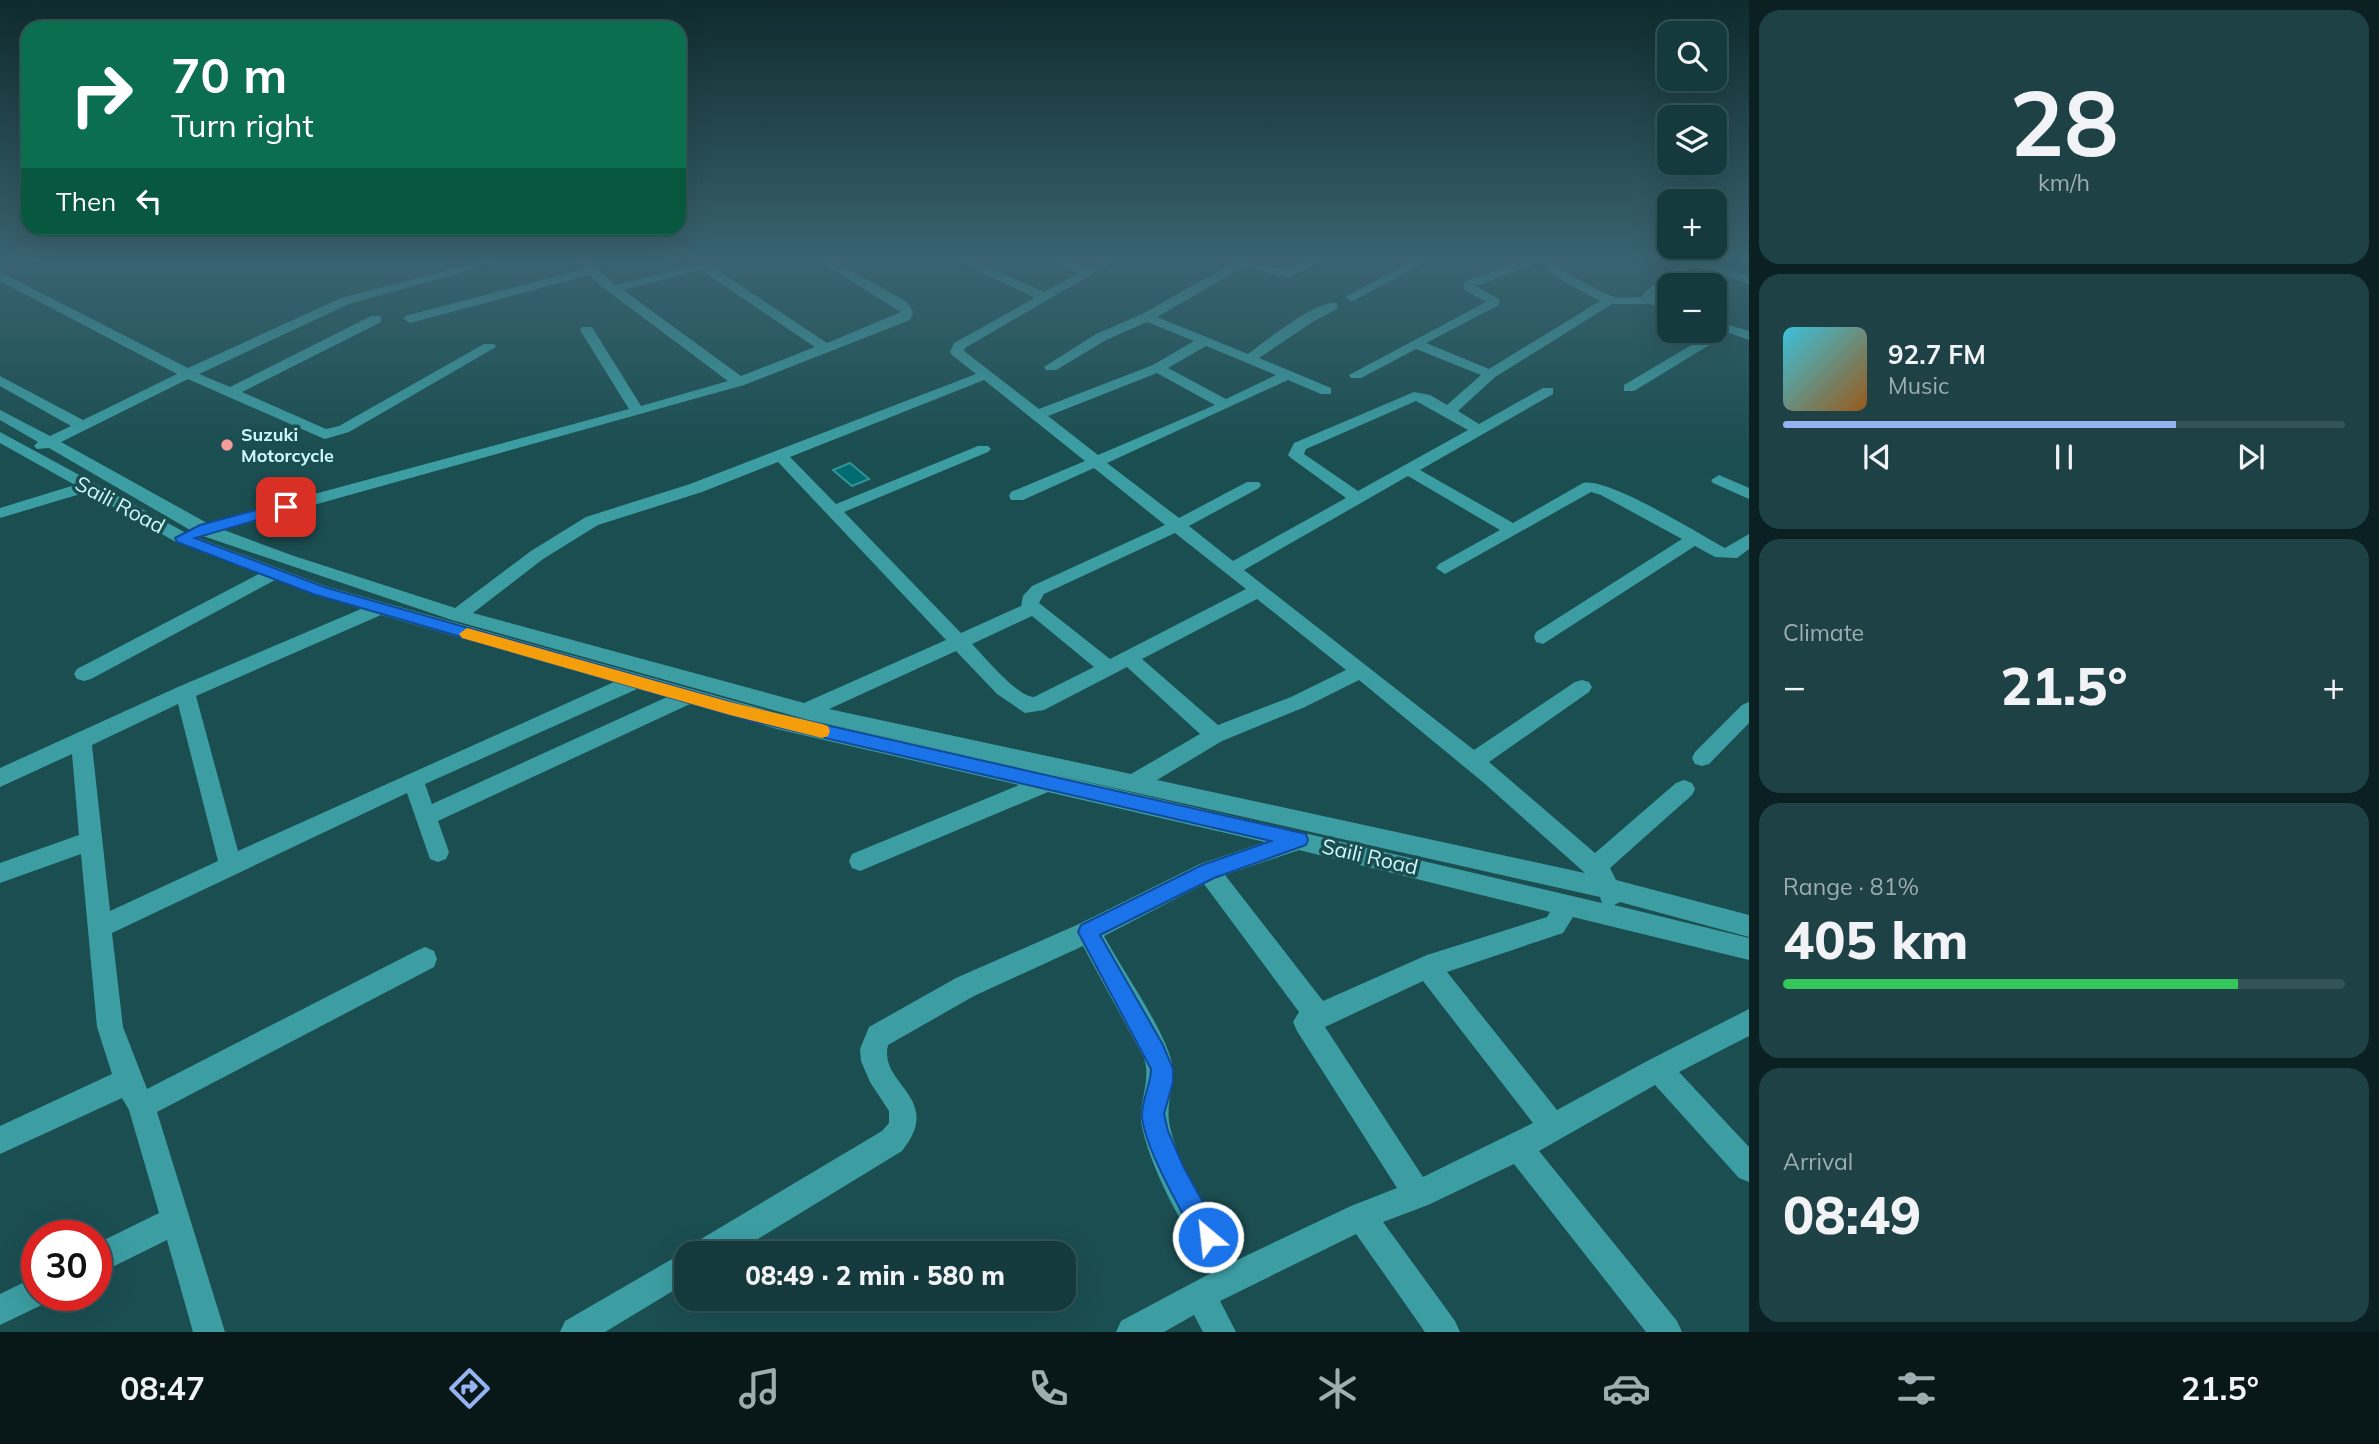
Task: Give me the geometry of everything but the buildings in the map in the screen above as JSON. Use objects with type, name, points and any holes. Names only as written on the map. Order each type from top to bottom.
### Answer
[{"type":"street","points":[[89,322],[188,374],[325,434],[334,433],[489,347]]},
{"type":"street","points":[[28,454],[299,322]]},
{"type":"street","points":[[230,393],[372,322]]},
{"type":"street","points":[[659,322],[739,382]]},
{"type":"street","points":[[787,322],[825,348]]},
{"type":"street","points":[[182,538],[205,529],[739,382],[892,322]]},
{"type":"street","points":[[1000,322],[959,346],[959,355],[988,374],[1473,762],[1595,867],[1620,917]]},
{"type":"street","points":[[1051,367],[1101,337],[1135,322]]},
{"type":"street","points":[[1159,322],[1326,391]]},
{"type":"street","points":[[1249,359],[1303,322]]},
{"type":"street","points":[[1356,375],[1457,322]]},
{"type":"street","points":[[1449,411],[1490,374],[1574,322]]},
{"type":"street","points":[[1727,328],[1749,336]]},
{"type":"street","points":[[587,330],[637,411]]},
{"type":"street","points":[[1038,415],[1158,368],[1203,342]]},
{"type":"street","points":[[1629,388],[1696,343]]},
{"type":"street","points":[[1416,344],[1490,374]]},
{"type":"street","points":[[1158,368],[1226,405]]},
{"type":"street","points":[[458,615],[537,555],[592,521],[686,491],[781,456],[988,374]]},
{"type":"street","points":[[1017,496],[1226,405],[1289,374]]},
{"type":"street","points":[[0,380],[83,426]]},
{"type":"street","points":[[1230,570],[1548,391]]},
{"type":"street","points":[[1358,498],[1299,458],[1296,455],[1299,446],[1414,396],[1425,398],[1481,431]]},
{"type":"street","points":[[0,414],[205,529],[285,559],[458,615],[805,712],[1135,782],[1305,831],[1607,888],[1749,926]]},
{"type":"street","name":"Saili Road","points":[[0,437],[182,538],[272,574],[380,608],[777,721],[1048,782],[1305,831],[1568,904],[1749,948]]},
{"type":"street","points":[[833,511],[983,449]]},
{"type":"street","points":[[781,456],[1004,689],[1020,702],[1030,706],[1037,705],[1257,590]]},
{"type":"street","points":[[1408,469],[1511,529]]},
{"type":"street","points":[[1719,480],[1749,494]]},
{"type":"street","points":[[1032,607],[1032,596],[1038,590],[1177,526],[1253,485]]},
{"type":"street","points":[[0,513],[87,487]]},
{"type":"street","points":[[1445,568],[1511,529],[1594,487],[1606,491],[1693,540],[1728,555],[1749,540]]},
{"type":"street","points":[[1543,637],[1693,540]]},
{"type":"street","points":[[84,674],[272,574]]},
{"type":"street","points":[[805,712],[960,643],[1032,607]]},
{"type":"street","points":[[1032,607],[1107,667]]},
{"type":"street","points":[[0,778],[185,692],[380,608]]},
{"type":"street","points":[[1128,657],[1215,735]]},
{"type":"street","points":[[1135,782],[1215,735],[1298,702],[1361,671]]},
{"type":"street","points":[[100,927],[413,780],[634,682]]},
{"type":"street","points":[[1473,762],[1582,687]]},
{"type":"street","points":[[185,692],[230,865]]},
{"type":"street","points":[[426,817],[687,697]]},
{"type":"street","points":[[1702,758],[1749,710]]},
{"type":"street","points":[[81,741],[89,841],[110,1027],[128,1081],[141,1106],[209,1332]]},
{"type":"street","points":[[413,780],[438,852]]},
{"type":"street","points":[[860,862],[1048,782]]},
{"type":"street","points":[[1595,867],[1684,789]]},
{"type":"street","points":[[727,1241],[892,1141],[904,1126],[903,1112],[872,1059],[871,1047],[878,1036],[965,987],[1088,932],[1208,871],[1305,831]]},
{"type":"street","points":[[0,873],[89,841]]},
{"type":"street","points":[[1208,871],[1319,1017]]},
{"type":"street","points":[[1418,1195],[1306,1022],[1427,967],[1555,925],[1568,904]]},
{"type":"street","points":[[1088,932],[1156,1053],[1162,1069],[1162,1082],[1153,1114],[1157,1132],[1175,1175],[1231,1279]]},
{"type":"street","points":[[141,1106],[425,959]]},
{"type":"street","points":[[1427,967],[1553,1128]]},
{"type":"street","points":[[1132,1332],[1231,1279],[1362,1216],[1418,1195],[1518,1147],[1749,1022]]},
{"type":"street","points":[[1658,1069],[1749,1168]]},
{"type":"street","points":[[0,1140],[128,1081]]},
{"type":"street","points":[[1518,1147],[1665,1332]]},
{"type":"street","points":[[1362,1216],[1444,1332]]},
{"type":"street","points":[[112,1253],[177,1219]]},
{"type":"street","points":[[576,1332],[674,1273]]},
{"type":"street","points":[[1200,1295],[1220,1332]]},
{"type":"street","points":[[0,1310],[21,1299]]},
{"type":"slow traffic","points":[[467,634],[687,697],[822,731]]},
{"type":"place","name":"Suzuki Motorcycle","points":[[227,445]]},
{"type":"route","points":[[286,507],[182,538],[235,561],[318,590],[687,697],[777,721],[1299,840],[1208,871],[1088,932],[1156,1053],[1162,1069],[1162,1082],[1153,1114],[1157,1132],[1175,1175],[1208,1237]]}]
